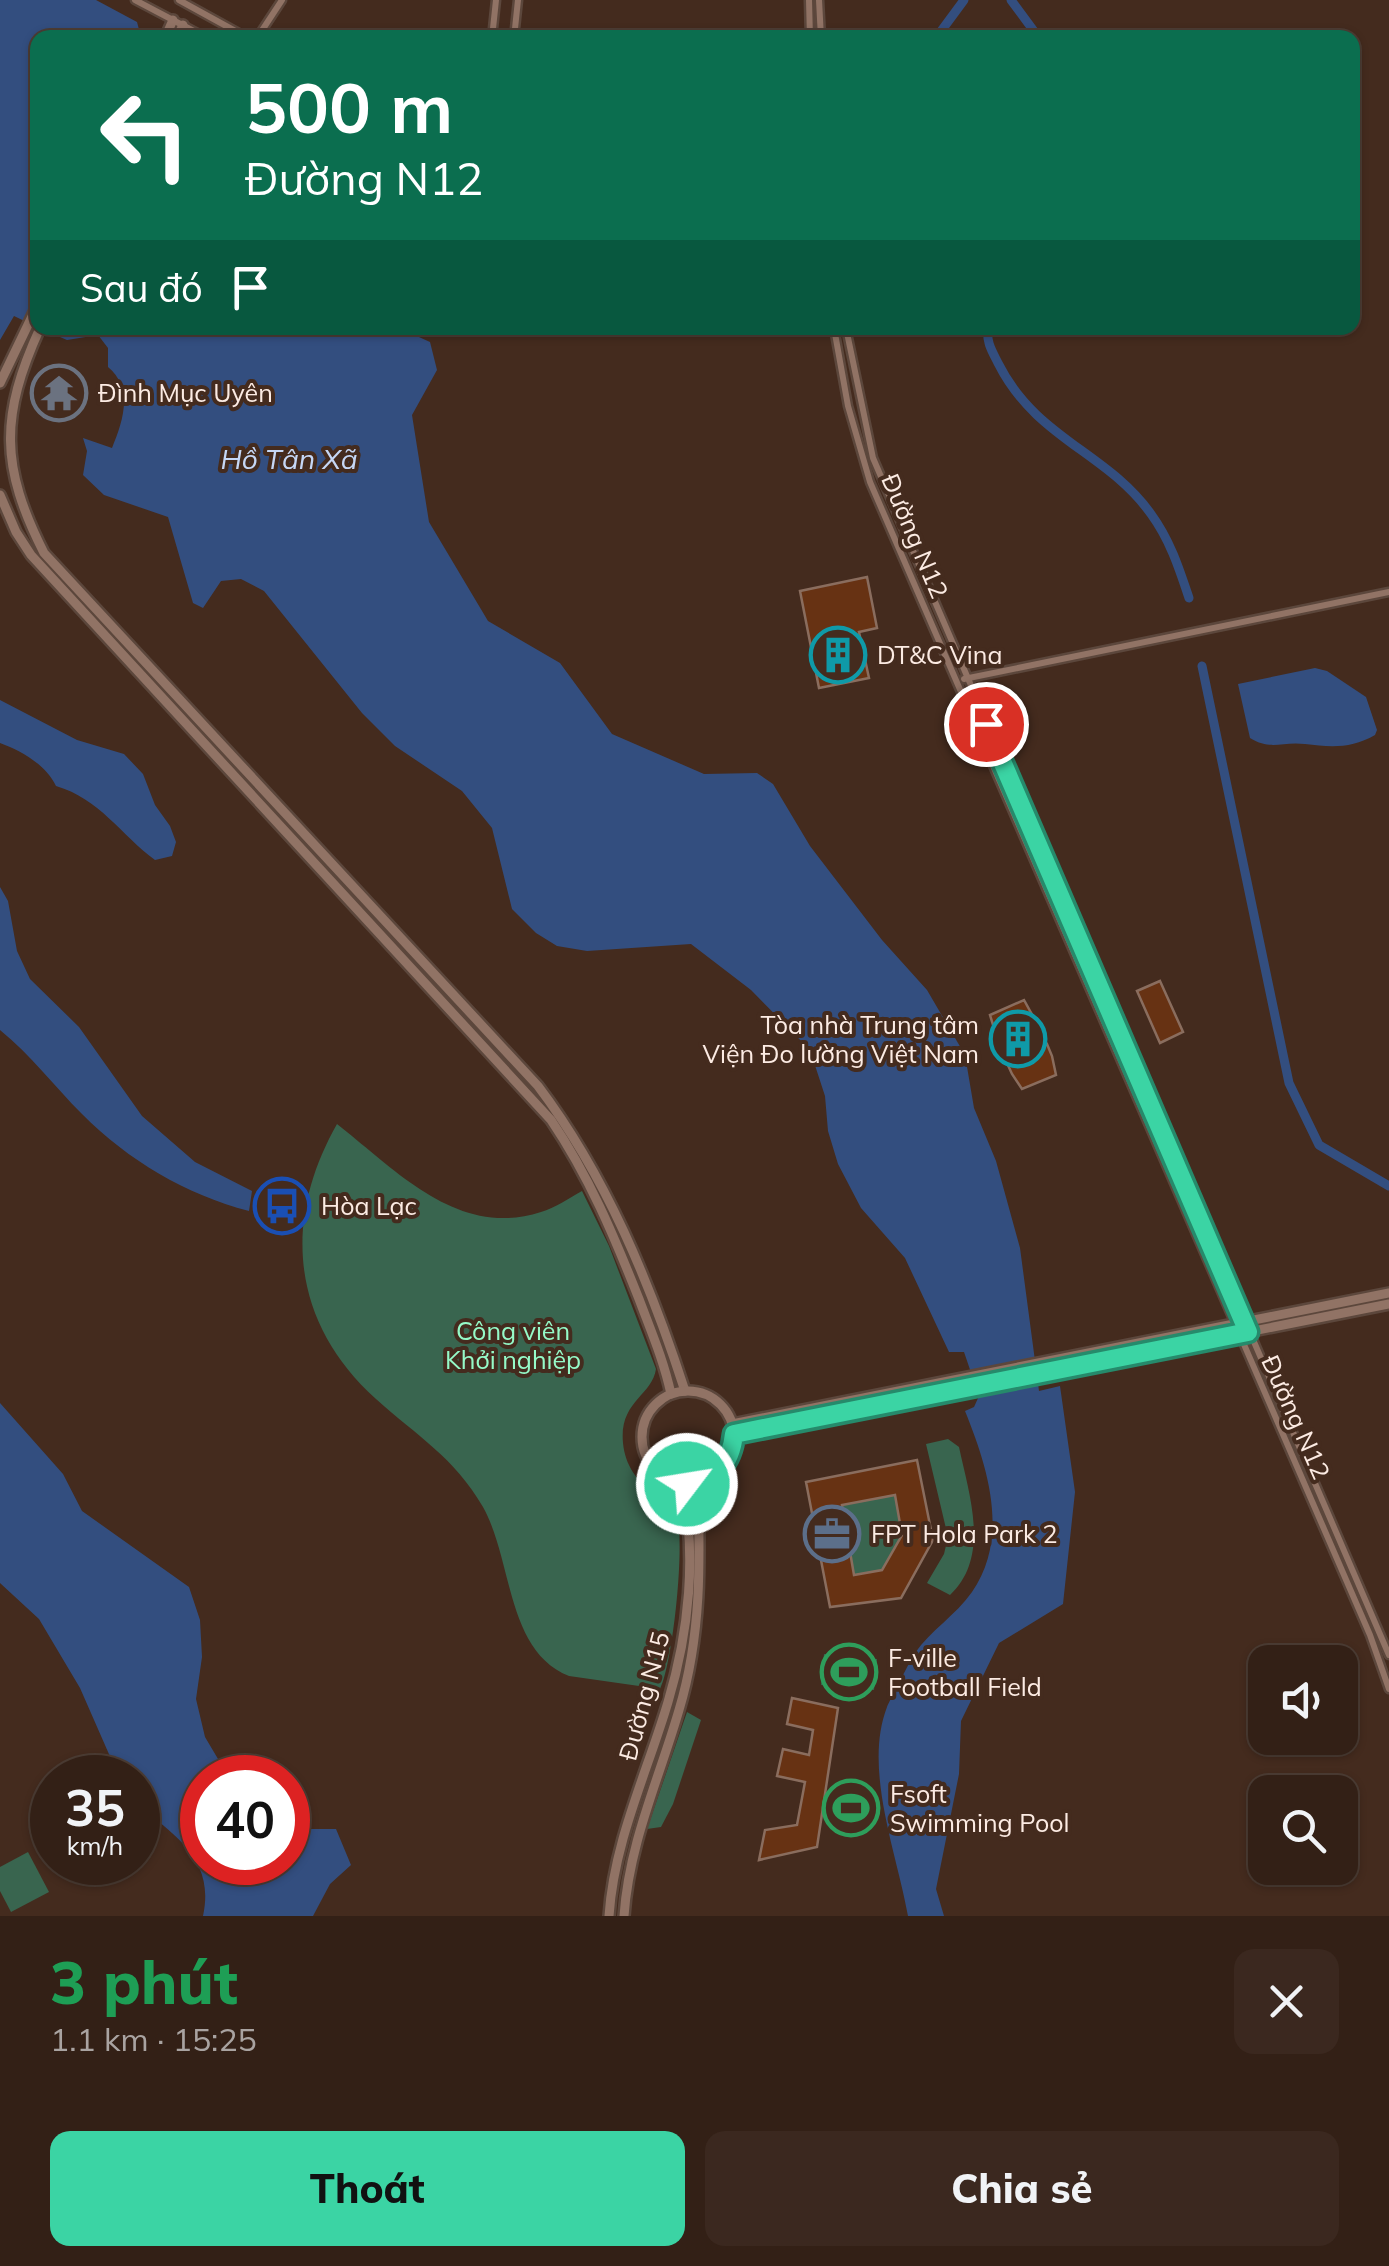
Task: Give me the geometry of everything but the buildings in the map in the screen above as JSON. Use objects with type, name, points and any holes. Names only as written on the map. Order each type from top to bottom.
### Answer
[{"type":"street","points":[[135,0],[192,30]]},
{"type":"street","points":[[180,0],[234,30]]},
{"type":"street","points":[[262,30],[282,0]]},
{"type":"street","points":[[493,30],[496,0]]},
{"type":"street","points":[[515,30],[518,0]]},
{"type":"street","points":[[809,0],[810,30]]},
{"type":"street","points":[[820,0],[821,30]]},
{"type":"street","points":[[172,30],[178,23]]},
{"type":"street","points":[[178,23],[178,30]]},
{"type":"street","points":[[0,383],[30,321]]},
{"type":"street","points":[[37,335],[11,389],[2,419],[5,459],[16,506],[44,552],[449,990],[551,1120],[596,1196],[662,1359],[671,1394]]},
{"type":"street","name":"Đường N12","points":[[835,335],[848,406],[870,482],[1241,1328],[1389,1655]]},
{"type":"street","name":"Đường N12","points":[[848,335],[874,458],[1370,1635],[1389,1689]]},
{"type":"street","points":[[0,495],[10,522],[31,555],[441,999],[500,1054],[577,1138],[600,1182],[685,1391]]},
{"type":"street","points":[[956,681],[1389,592]]},
{"type":"street","points":[[441,999],[449,990]]},
{"type":"street","points":[[733,1429],[968,1382],[1045,1373],[1389,1292]]},
{"type":"street","points":[[968,1382],[1043,1360],[1389,1304]]},
{"type":"street","points":[[685,1391],[713,1398],[733,1429],[726,1462],[717,1473],[698,1482],[682,1483],[658,1472],[642,1445],[648,1414],[671,1394],[685,1391]]},
{"type":"street","name":"Đường N15","points":[[624,1916],[626,1880],[641,1820],[680,1708],[693,1655],[700,1594],[698,1482]]},
{"type":"street","name":"Đường N15","points":[[609,1916],[620,1848],[668,1701],[682,1644],[689,1567],[682,1483]]},
{"type":"green space","name":"Công viên Khởi nghiệp","points":[[337,1124],[430,1195],[482,1216],[511,1218],[541,1212],[582,1191],[609,1246],[656,1369],[626,1418],[623,1443],[626,1459],[637,1478],[674,1506],[678,1519],[677,1596],[670,1653],[660,1689],[569,1676],[548,1664],[522,1626],[493,1529],[472,1490],[434,1448],[376,1399],[326,1337],[312,1304],[304,1269],[303,1233],[319,1161]]},
{"type":"green space","points":[[948,1439],[959,1447],[974,1524],[970,1562],[963,1580],[950,1595],[927,1583],[944,1554],[948,1537],[926,1444]]},
{"type":"green space","points":[[895,1495],[902,1535],[882,1570],[854,1575],[842,1505]]},
{"type":"green space","name":"F-ville Football Field","points":[[824,1654],[877,1659],[874,1690],[821,1685]]},
{"type":"green space","points":[[687,1712],[701,1720],[673,1804],[661,1827],[647,1829]]},
{"type":"green space","points":[[28,1852],[30,1885],[45,1885],[49,1892],[11,1912],[0,1891],[0,1867]]},
{"type":"water","points":[[0,0],[96,0],[137,22],[139,30],[30,30],[30,324],[14,316],[0,340]]},
{"type":"water","name":"Hồ Tân Xã","points":[[55,335],[98,335],[67,340]]},
{"type":"water","name":"Hồ Tân Xã","points":[[98,335],[414,335],[430,342],[437,370],[412,415],[429,522],[488,621],[560,663],[612,734],[704,774],[757,773],[773,784],[810,846],[882,940],[927,990],[965,1055],[974,1108],[996,1161],[1020,1248],[1039,1391],[1060,1386],[1075,1492],[1063,1604],[999,1643],[961,1721],[959,1774],[936,1889],[944,1916],[908,1916],[884,1811],[879,1757],[887,1707],[909,1663],[972,1592],[984,1571],[993,1526],[991,1502],[981,1456],[965,1411],[974,1407],[979,1396],[964,1352],[949,1352],[905,1258],[861,1208],[838,1164],[828,1131],[825,1096],[810,1050],[751,990],[691,944],[587,951],[557,946],[536,933],[512,909],[492,828],[462,791],[395,746],[362,713],[264,591],[241,579],[221,581],[203,608],[193,603],[168,517],[104,495],[83,475],[87,451],[83,438],[112,448],[124,406],[121,385],[108,367],[108,348]]},
{"type":"water","points":[[1315,668],[1327,671],[1366,697],[1377,730],[1375,735],[1357,743],[1332,746],[1271,745],[1250,738],[1238,684]]},
{"type":"water","points":[[0,700],[77,740],[124,754],[143,774],[155,805],[170,826],[176,842],[172,856],[155,860],[97,808],[56,786],[32,760],[0,743]]},
{"type":"water","points":[[0,887],[8,901],[17,951],[30,979],[79,1027],[142,1116],[195,1162],[252,1191],[249,1211],[180,1185],[119,1147],[0,1030]]},
{"type":"water","points":[[0,1403],[63,1474],[82,1511],[189,1587],[200,1620],[202,1657],[196,1699],[205,1737],[216,1755],[180,1755],[180,1840],[160,1823],[160,1755],[109,1755],[80,1688],[39,1619],[0,1583]]},
{"type":"water","points":[[310,1829],[336,1829],[351,1865],[330,1884],[313,1916],[203,1916],[204,1885],[310,1885]]},
{"type":"waterway","points":[[942,30],[964,0]]},
{"type":"waterway","points":[[1011,0],[1033,30]]},
{"type":"waterway","points":[[988,335],[998,363],[1032,410],[1114,475],[1151,514],[1169,544],[1189,598]]},
{"type":"waterway","points":[[1202,666],[1289,1083],[1319,1145],[1389,1186]]},
{"type":"place","name":"Đình Mục Uyên","points":[[59,393]]},
{"type":"place","name":"DT&C Vina","points":[[838,655]]},
{"type":"place","name":"Tòa nhà Trung tâm Viện Đo lường Việt Nam","points":[[1018,1039]]},
{"type":"place","name":"Hòa Lạc","points":[[282,1206]]},
{"type":"place","name":"FPT Hola Park 2","points":[[832,1534]]},
{"type":"place","name":"F-ville Football Field","points":[[849,1672]]},
{"type":"place","name":"Fsoft Swimming Pool","points":[[851,1808]]},
{"type":"route","points":[[687,1484],[717,1473],[732,1449],[734,1434],[1248,1332],[986,724]]}]
